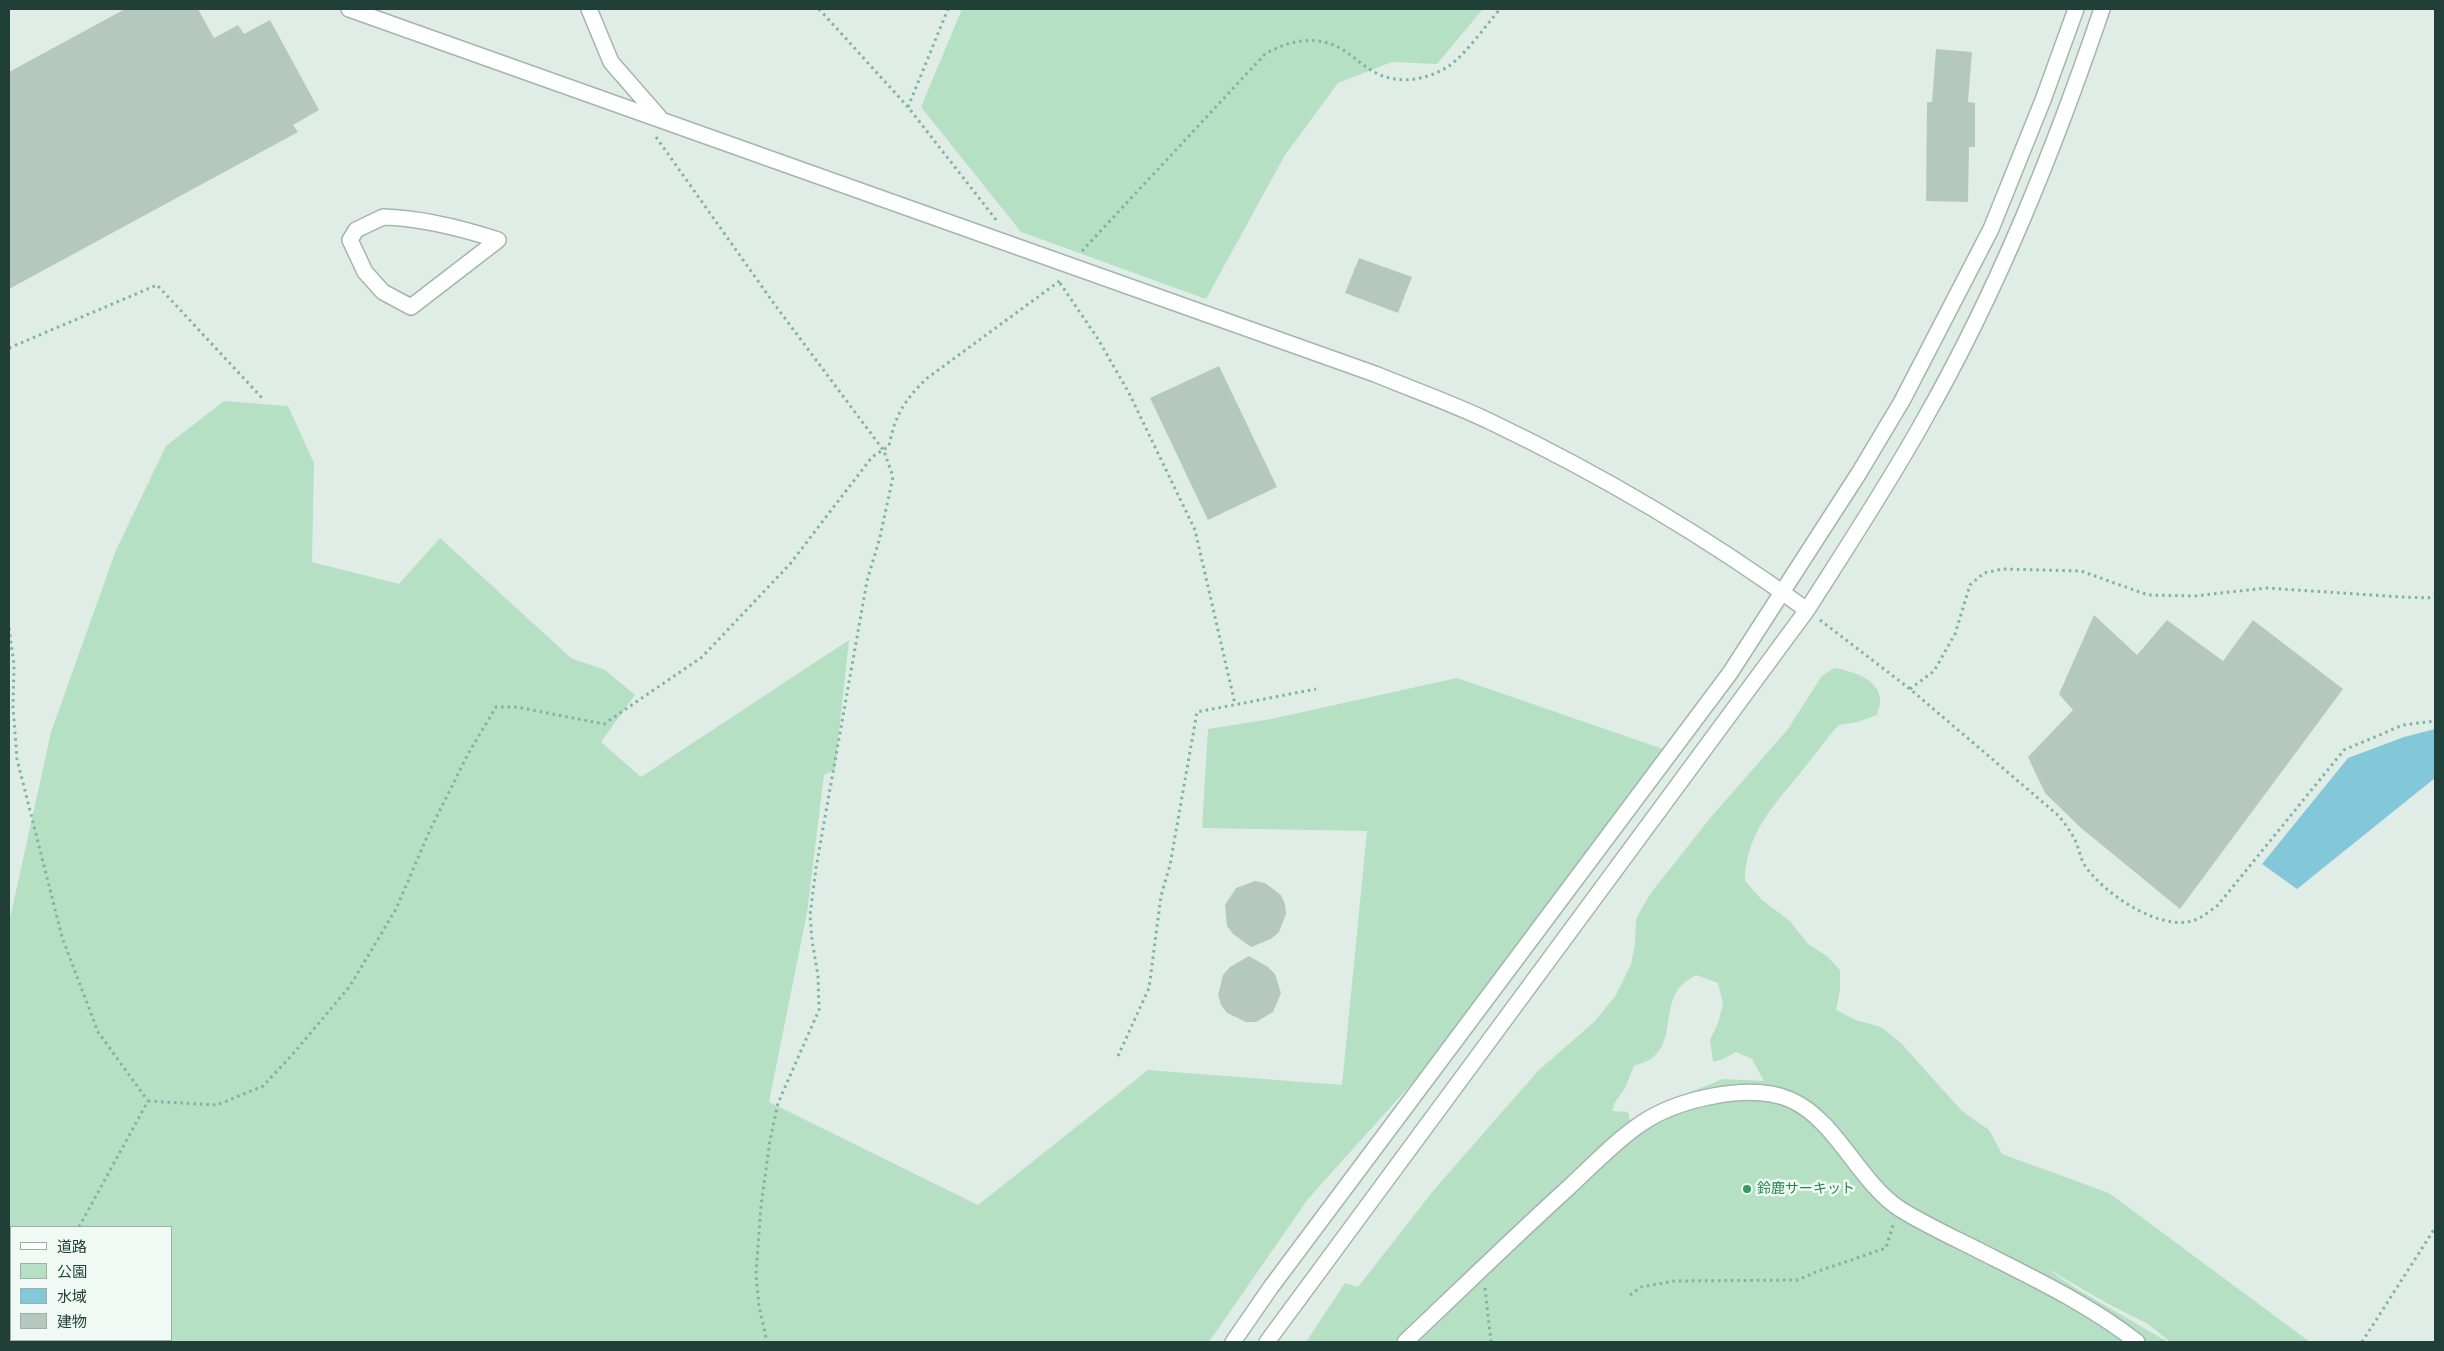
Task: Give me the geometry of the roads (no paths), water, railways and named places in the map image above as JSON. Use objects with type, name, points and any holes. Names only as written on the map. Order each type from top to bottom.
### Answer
[{"type":"street","points":[[349,9],[1376,374],[1490,422],[1602,480],[1697,535],[1807,610]]},
{"type":"street","points":[[589,9],[611,62],[660,119]]},
{"type":"street","points":[[1233,1342],[1282,1271],[1730,673],[1783,593],[1902,402],[1944,322],[1991,228],[2043,100],[2076,9]]},
{"type":"street","points":[[1267,1342],[1807,610],[1925,419],[2016,238],[2068,110],[2102,9]]},
{"type":"street","points":[[391,217],[458,228],[498,240],[412,307],[383,292],[365,272],[350,240],[356,230],[370,222],[391,217]]},
{"type":"street","points":[[1405,1342],[1591,1167],[1642,1123],[1672,1107],[1724,1094],[1765,1094],[1788,1099],[1807,1108],[1882,1194],[1898,1208],[2068,1296],[2138,1342]]},
{"type":"water","points":[[2435,729],[2435,778],[2297,889],[2262,864],[2348,758],[2404,737]]},
{"type":"place","name":"鈴鹿サーキット","points":[[1747,1189]]}]
